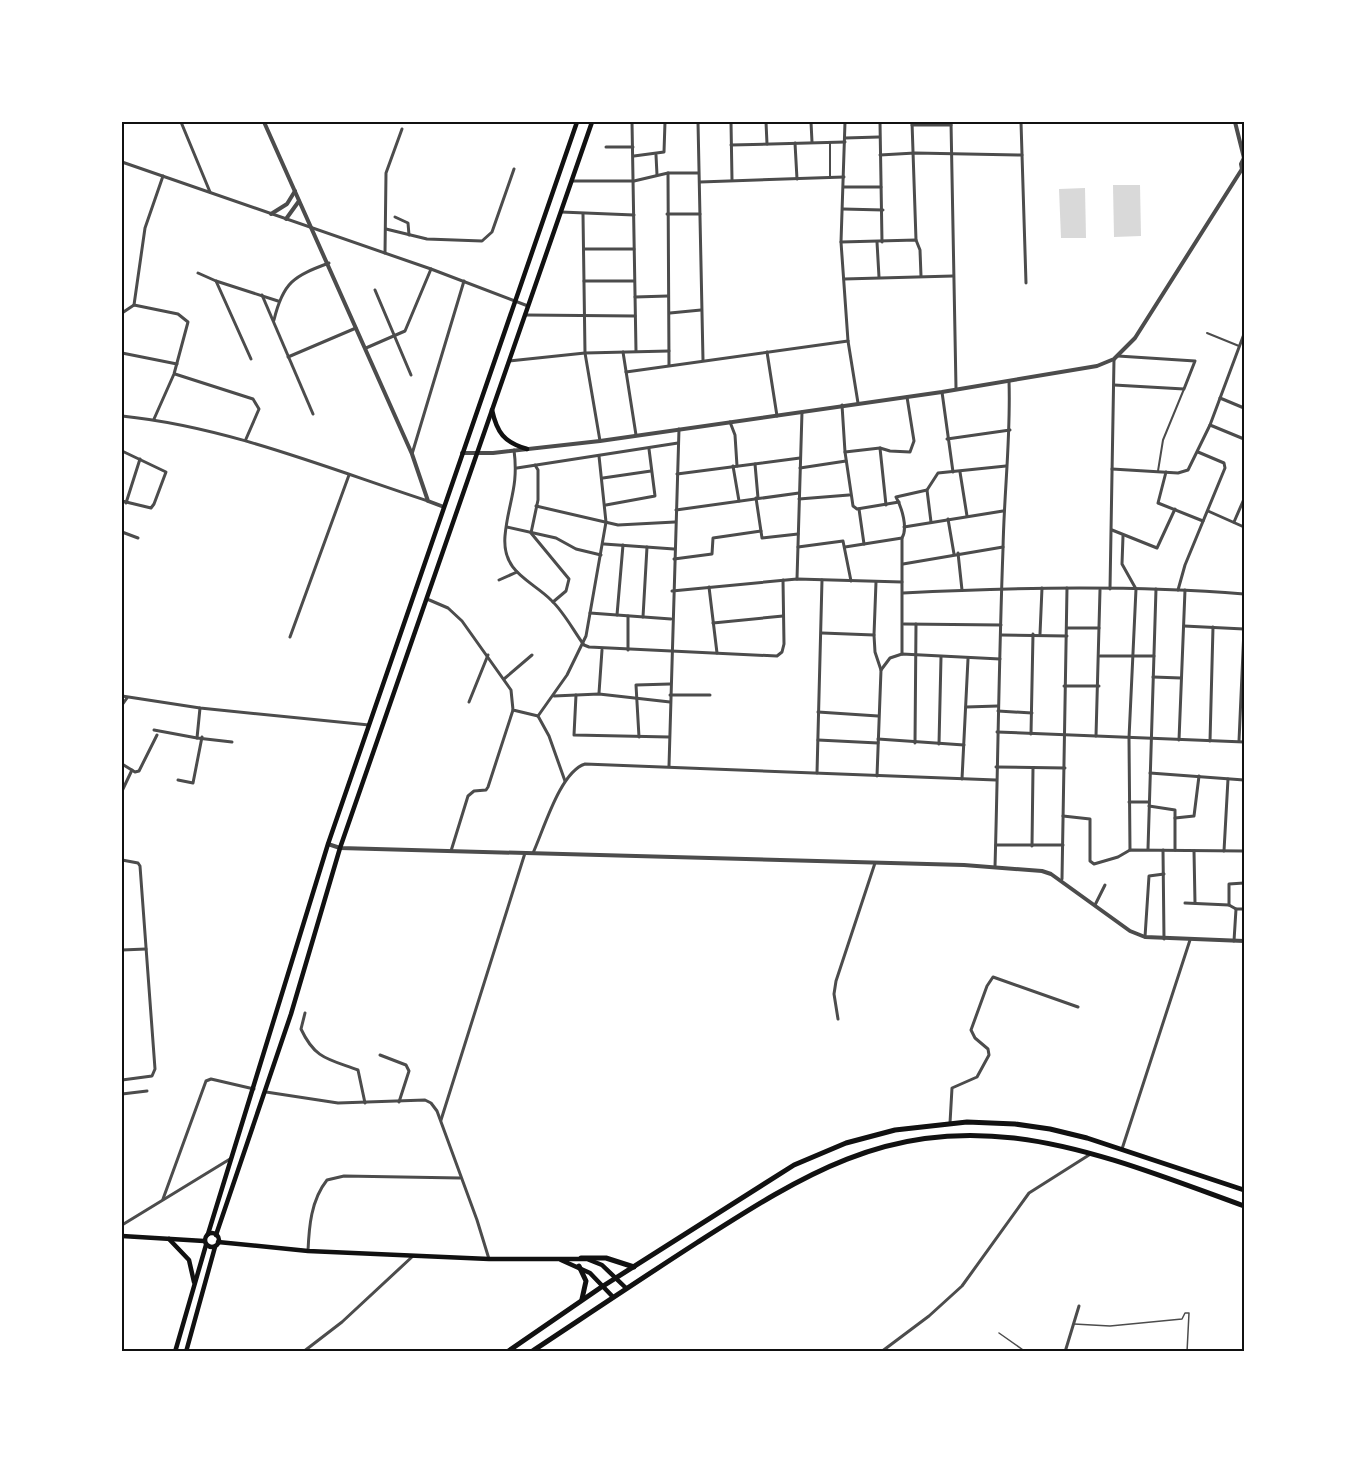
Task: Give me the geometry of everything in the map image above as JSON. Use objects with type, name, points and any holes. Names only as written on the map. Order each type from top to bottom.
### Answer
[{"type":"main road","points":[[175,1352],[205,1243],[328,844],[577,122]]},
{"type":"main road","points":[[186,1352],[217,1244],[216,1235],[266,1092],[340,848],[592,122]]},
{"type":"main road","points":[[492,410],[495,423],[503,438],[511,444],[526,449]]},
{"type":"main road","points":[[507,1352],[604,1285],[775,1177],[814,1156],[881,1133],[950,1123],[1030,1126],[1068,1133],[1245,1190]]},
{"type":"main road","points":[[531,1352],[789,1184],[858,1153],[910,1141],[973,1136],[1027,1140],[1089,1155],[1245,1206]]},
{"type":"main road","points":[[208,1234],[216,1235]]},
{"type":"main road","points":[[122,1236],[308,1251],[413,1256],[489,1259],[606,1258],[634,1267]]},
{"type":"main road","points":[[169,1239],[189,1260],[194,1284]]},
{"type":"main road","points":[[581,1258],[598,1263],[626,1288]]},
{"type":"main road","points":[[558,1259],[579,1266],[604,1285],[613,1297]]},
{"type":"main road","points":[[579,1266],[586,1281],[582,1300]]},
{"type":"street","points":[[181,122],[205,175],[210,193]]},
{"type":"street","points":[[264,122],[314,229],[412,454],[428,501]]},
{"type":"street","points":[[632,122],[636,351]]},
{"type":"street","points":[[634,156],[664,152],[666,149],[665,122]]},
{"type":"street","points":[[698,122],[703,360]]},
{"type":"street","points":[[731,122],[732,180]]},
{"type":"street","points":[[766,122],[767,144]]},
{"type":"street","points":[[811,122],[812,142]]},
{"type":"street","points":[[845,122],[841,242],[848,341],[858,403]]},
{"type":"street","points":[[880,122],[882,242]]},
{"type":"street","points":[[1021,122],[1026,283]]},
{"type":"street","points":[[462,452],[475,454],[600,441],[777,416],[1097,366],[1116,358],[1135,338],[1243,169],[1240,164],[1244,158],[1234,122]]},
{"type":"street","points":[[921,276],[920,250],[915,240],[915,153],[912,123],[951,123],[956,388]]},
{"type":"street","points":[[385,253],[386,173],[402,129]]},
{"type":"street","points":[[731,145],[830,142],[880,137]]},
{"type":"street","points":[[830,142],[830,178]]},
{"type":"street","points":[[795,143],[797,178]]},
{"type":"street","points":[[606,147],[633,147]]},
{"type":"street","points":[[880,156],[915,153],[1022,155]]},
{"type":"street","points":[[656,154],[657,175]]},
{"type":"street","points":[[122,162],[431,269],[528,306]]},
{"type":"street","points":[[386,229],[446,240],[475,242],[485,239],[492,232],[514,169]]},
{"type":"street","points":[[572,181],[634,181],[668,173],[699,173]]},
{"type":"street","points":[[668,173],[669,365]]},
{"type":"street","points":[[134,305],[142,243],[163,176]]},
{"type":"street","points":[[699,182],[844,177]]},
{"type":"street","points":[[844,187],[881,188]]},
{"type":"street","points":[[271,214],[287,204],[295,190]]},
{"type":"street","points":[[286,219],[300,200]]},
{"type":"street","points":[[843,209],[883,210]]},
{"type":"street","points":[[561,212],[634,215]]},
{"type":"street","points":[[583,214],[585,353],[600,441]]},
{"type":"street","points":[[667,214],[700,214]]},
{"type":"street","points":[[395,216],[406,221],[409,235]]},
{"type":"street","points":[[841,242],[915,240]]},
{"type":"street","points":[[877,242],[879,277]]},
{"type":"street","points":[[584,249],[634,249]]},
{"type":"street","points":[[273,321],[278,301],[290,281],[329,263]]},
{"type":"street","points":[[366,348],[403,333],[409,326],[431,269]]},
{"type":"street","points":[[198,273],[278,301]]},
{"type":"street","points":[[844,279],[954,276]]},
{"type":"street","points":[[216,281],[250,359]]},
{"type":"street","points":[[412,454],[464,281]]},
{"type":"street","points":[[584,281],[634,281]]},
{"type":"street","points":[[375,290],[411,375]]},
{"type":"street","points":[[262,295],[313,414]]},
{"type":"street","points":[[635,297],[668,296]]},
{"type":"street","points":[[122,313],[134,305],[178,314],[187,320],[174,374],[154,419]]},
{"type":"street","points":[[669,313],[701,310]]},
{"type":"street","points":[[525,315],[635,316]]},
{"type":"street","points":[[288,357],[357,327]]},
{"type":"street","points":[[1207,333],[1239,346]]},
{"type":"street","points":[[1112,469],[1166,472],[1188,470],[1210,425],[1245,334]]},
{"type":"street","points":[[626,372],[848,341]]},
{"type":"street","points":[[508,362],[585,353],[669,351]]},
{"type":"street","points":[[623,352],[636,435]]},
{"type":"street","points":[[767,352],[777,416]]},
{"type":"street","points":[[122,353],[177,364]]},
{"type":"street","points":[[1110,589],[1116,358]]},
{"type":"street","points":[[1116,358],[1195,361],[1163,440],[1158,471]]},
{"type":"street","points":[[174,374],[254,399],[259,409],[246,439]]},
{"type":"street","points":[[995,867],[1001,588],[1006,466],[1011,430],[1009,381]]},
{"type":"street","points":[[1114,385],[1185,389]]},
{"type":"street","points":[[942,392],[953,472]]},
{"type":"street","points":[[845,452],[880,448],[910,452],[914,447],[907,397]]},
{"type":"street","points":[[1220,398],[1245,408]]},
{"type":"street","points":[[842,405],[849,495],[854,507],[859,509],[899,502]]},
{"type":"street","points":[[797,579],[802,412]]},
{"type":"street","points":[[122,416],[154,419],[246,439],[445,507]]},
{"type":"street","points":[[730,422],[735,435],[735,466],[739,501]]},
{"type":"street","points":[[1210,425],[1245,439]]},
{"type":"street","points":[[669,766],[671,619],[679,429]]},
{"type":"street","points":[[947,439],[1011,430]]},
{"type":"street","points":[[517,468],[678,444]]},
{"type":"street","points":[[606,505],[655,496],[648,448]]},
{"type":"street","points":[[880,448],[886,505]]},
{"type":"street","points":[[514,450],[517,468],[515,492],[507,527],[507,553],[517,572],[553,602],[584,645],[602,650],[671,650],[777,656],[782,652],[784,644],[783,580]]},
{"type":"street","points":[[122,451],[165,470],[151,508],[122,501]]},
{"type":"street","points":[[1178,590],[1225,466],[1198,452]]},
{"type":"street","points":[[538,716],[554,696],[584,645],[604,544],[606,522],[603,478],[598,456]]},
{"type":"street","points":[[677,474],[800,458]]},
{"type":"street","points":[[126,502],[140,459]]},
{"type":"street","points":[[800,468],[846,461]]},
{"type":"street","points":[[755,464],[762,538],[798,534]]},
{"type":"street","points":[[531,533],[538,493],[536,465]]},
{"type":"street","points":[[931,522],[927,490],[938,474],[1006,466]]},
{"type":"street","points":[[603,478],[651,471]]},
{"type":"street","points":[[960,472],[967,516]]},
{"type":"street","points":[[1166,472],[1157,501],[1203,521]]},
{"type":"street","points":[[290,637],[349,476]]},
{"type":"street","points":[[902,654],[904,624],[902,538],[904,527],[896,497],[927,490]]},
{"type":"street","points":[[676,510],[799,493]]},
{"type":"street","points":[[799,499],[849,495]]},
{"type":"street","points":[[1234,522],[1245,499]]},
{"type":"street","points":[[536,506],[625,525],[675,522]]},
{"type":"street","points":[[859,509],[864,544]]},
{"type":"street","points":[[1112,530],[1157,548],[1175,509]]},
{"type":"street","points":[[904,527],[1004,511]]},
{"type":"street","points":[[1208,511],[1245,526]]},
{"type":"street","points":[[948,519],[962,590]]},
{"type":"street","points":[[507,527],[556,538],[576,549],[602,555]]},
{"type":"street","points":[[674,559],[712,554],[713,538],[761,531]]},
{"type":"street","points":[[122,532],[138,538]]},
{"type":"street","points":[[531,533],[569,579],[566,591],[553,602]]},
{"type":"street","points":[[1123,536],[1122,564],[1136,589],[1129,738],[1130,850]]},
{"type":"street","points":[[845,548],[902,538]]},
{"type":"street","points":[[798,547],[840,540],[845,548],[851,581]]},
{"type":"street","points":[[604,544],[675,549]]},
{"type":"street","points":[[617,615],[623,545]]},
{"type":"street","points":[[644,617],[647,547]]},
{"type":"street","points":[[903,564],[956,553],[1003,547]]},
{"type":"street","points":[[499,579],[517,572]]},
{"type":"street","points":[[672,591],[797,579],[902,582]]},
{"type":"street","points":[[817,773],[822,580]]},
{"type":"street","points":[[876,582],[874,635],[875,652],[881,670],[878,776]]},
{"type":"street","points":[[709,587],[717,653]]},
{"type":"street","points":[[1040,634],[1042,587]]},
{"type":"street","points":[[903,593],[1042,587],[1185,590],[1244,594]]},
{"type":"street","points":[[1062,879],[1066,588]]},
{"type":"street","points":[[1148,849],[1156,589]]},
{"type":"street","points":[[1096,736],[1100,656],[1100,590]]},
{"type":"street","points":[[1179,740],[1185,590]]},
{"type":"street","points":[[426,598],[456,615],[488,655],[511,690],[513,710],[488,787],[486,790],[474,791],[468,796],[451,851]]},
{"type":"street","points":[[590,613],[671,619]]},
{"type":"street","points":[[628,616],[628,651]]},
{"type":"street","points":[[713,623],[783,616]]},
{"type":"street","points":[[904,624],[1001,625]]},
{"type":"street","points":[[915,743],[916,624]]},
{"type":"street","points":[[1184,626],[1244,629],[1239,742]]},
{"type":"street","points":[[1210,741],[1213,627]]},
{"type":"street","points":[[1067,628],[1099,628]]},
{"type":"street","points":[[821,633],[874,635]]},
{"type":"street","points":[[1031,734],[1033,634]]},
{"type":"street","points":[[1001,635],[1067,636]]},
{"type":"street","points":[[599,694],[602,650]]},
{"type":"street","points":[[881,670],[890,658],[902,654],[1000,660]]},
{"type":"street","points":[[470,702],[488,655]]},
{"type":"street","points":[[504,679],[532,655]]},
{"type":"street","points":[[1100,656],[1154,656]]},
{"type":"street","points":[[939,744],[941,657]]},
{"type":"street","points":[[962,778],[968,659]]},
{"type":"street","points":[[1153,677],[1182,678]]},
{"type":"street","points":[[639,737],[635,686],[639,682],[670,684]]},
{"type":"street","points":[[1064,686],[1099,686]]},
{"type":"street","points":[[576,695],[574,735],[669,737]]},
{"type":"street","points":[[554,696],[623,695],[636,700],[670,702]]},
{"type":"street","points":[[670,695],[710,695]]},
{"type":"street","points":[[122,696],[200,708],[369,725]]},
{"type":"street","points":[[122,705],[127,698]]},
{"type":"street","points":[[966,707],[998,706]]},
{"type":"street","points":[[197,738],[200,708]]},
{"type":"street","points":[[513,710],[538,716],[549,736],[565,781]]},
{"type":"street","points":[[998,711],[1032,713]]},
{"type":"street","points":[[818,712],[878,716]]},
{"type":"street","points":[[154,730],[232,742]]},
{"type":"street","points":[[998,732],[1245,742]]},
{"type":"street","points":[[122,765],[139,771],[157,735]]},
{"type":"street","points":[[178,780],[193,783],[202,737]]},
{"type":"street","points":[[818,740],[964,745]]},
{"type":"street","points":[[533,853],[565,781],[576,767],[585,764],[996,780]]},
{"type":"street","points":[[996,767],[1065,768]]},
{"type":"street","points":[[1032,846],[1033,768]]},
{"type":"street","points":[[122,791],[132,770]]},
{"type":"street","points":[[1150,773],[1245,780]]},
{"type":"street","points":[[1175,818],[1194,816],[1199,776]]},
{"type":"street","points":[[1224,851],[1228,779]]},
{"type":"street","points":[[1129,802],[1174,808],[1175,850]]},
{"type":"street","points":[[1063,816],[1090,819],[1092,864],[1108,861],[1130,850],[1245,852]]},
{"type":"street","points":[[328,844],[340,848],[875,863],[1042,871],[1062,879],[1130,931],[1145,937],[1245,941]]},
{"type":"street","points":[[996,845],[1063,844]]},
{"type":"street","points":[[1163,850],[1164,939]]},
{"type":"street","points":[[1194,851],[1195,903]]},
{"type":"street","points":[[441,1123],[525,853]]},
{"type":"street","points":[[122,860],[138,863],[140,866],[155,1069],[152,1076],[122,1080]]},
{"type":"street","points":[[838,1019],[834,994],[836,981],[875,863]]},
{"type":"street","points":[[1145,937],[1149,876],[1164,873]]},
{"type":"street","points":[[1228,905],[1229,884],[1245,883]]},
{"type":"street","points":[[1095,905],[1105,885]]},
{"type":"street","points":[[1185,903],[1228,905],[1236,909],[1245,909]]},
{"type":"street","points":[[1234,941],[1236,909]]},
{"type":"street","points":[[1122,1150],[1190,940]]},
{"type":"street","points":[[122,950],[146,949]]},
{"type":"street","points":[[950,1123],[952,1088],[956,1084],[977,1077],[989,1055],[988,1049],[975,1038],[971,1030],[987,986],[993,977],[1078,1007]]},
{"type":"street","points":[[305,1012],[301,1029],[310,1049],[326,1058],[358,1070],[365,1104]]},
{"type":"street","points":[[380,1055],[406,1065],[409,1071],[399,1102]]},
{"type":"street","points":[[163,1199],[206,1081],[211,1079],[254,1089]]},
{"type":"street","points":[[122,1094],[147,1090]]},
{"type":"street","points":[[266,1092],[338,1103],[431,1102],[441,1123],[489,1259]]},
{"type":"street","points":[[881,1352],[929,1316],[962,1286],[1029,1193],[1089,1155]]},
{"type":"street","points":[[122,1225],[231,1158]]},
{"type":"street","points":[[308,1251],[312,1216],[319,1193],[327,1180],[344,1176],[461,1178]]},
{"type":"street","points":[[303,1352],[342,1323],[413,1256]]},
{"type":"street","points":[[1065,1352],[1079,1306]]},
{"type":"lane","points":[[1072,1324],[1127,1326],[1182,1319],[1185,1313],[1188,1313],[1187,1352]]},
{"type":"lane","points":[[999,1333],[1026,1352]]},
{"type":"shaded area","points":[[1113,185],[1140,185],[1141,236],[1114,237]]},
{"type":"shaded area","points":[[1085,188],[1086,238],[1061,238],[1059,189]]}]
